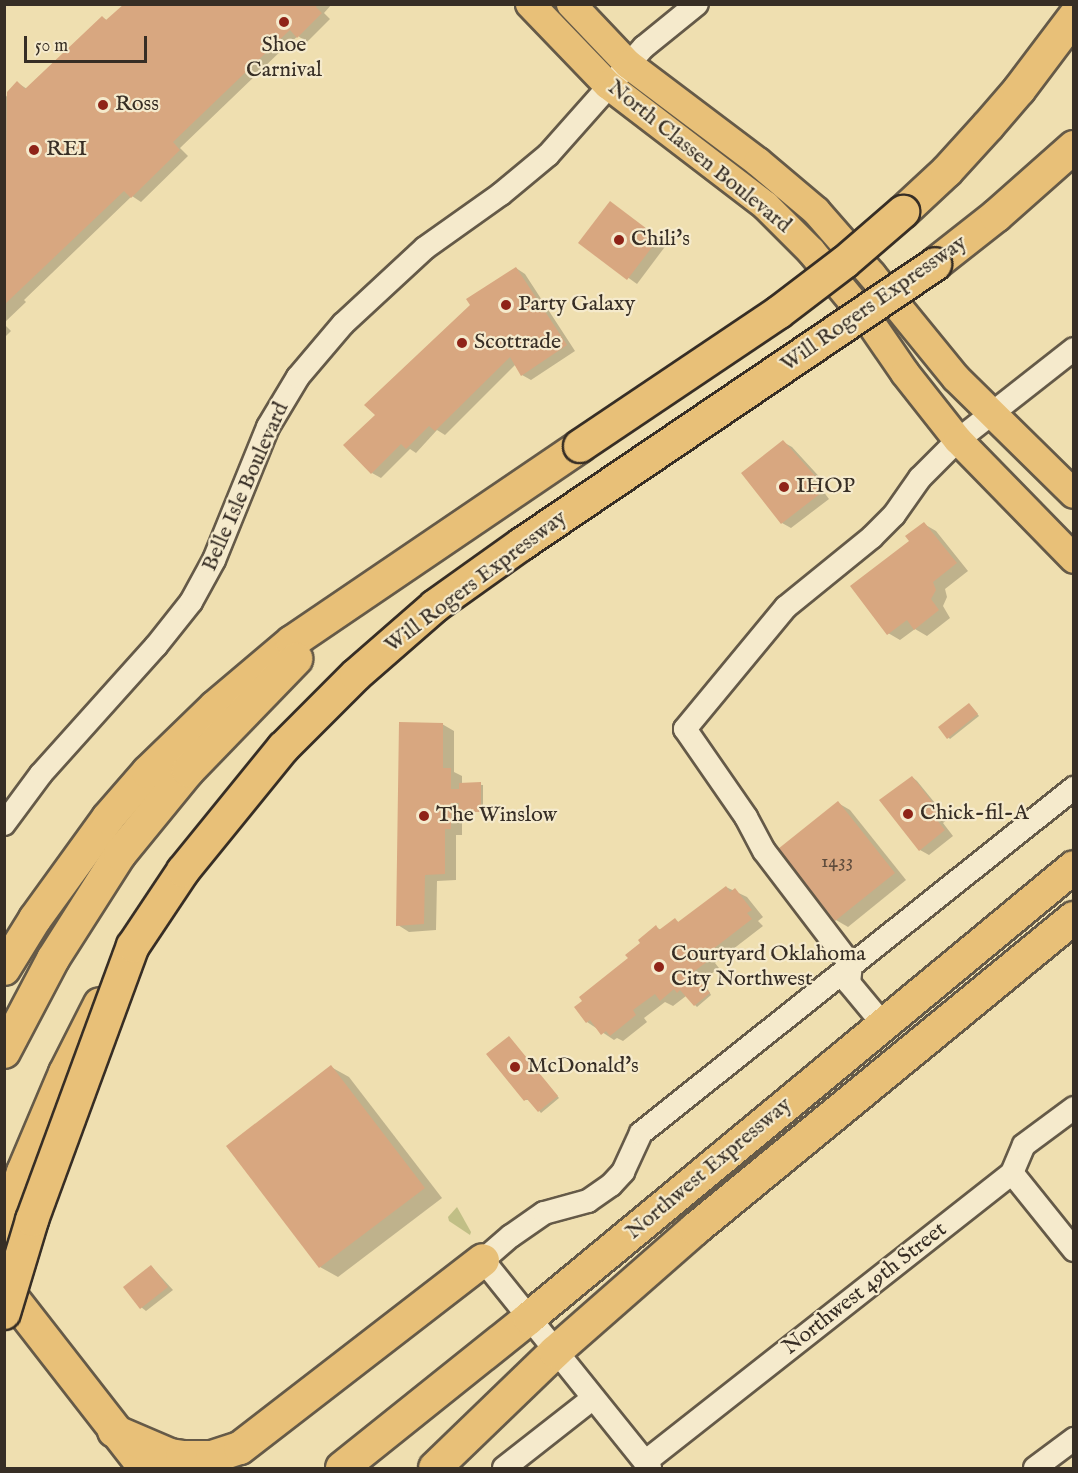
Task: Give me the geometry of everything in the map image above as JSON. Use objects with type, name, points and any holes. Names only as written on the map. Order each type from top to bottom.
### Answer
[{"type":"highway","points":[[4,969],[74,862],[108,818],[148,772],[251,674],[358,596],[778,313],[845,262],[947,171],[988,126],[1074,17]]},
{"type":"highway","name":"Will Rogers Expressway","points":[[4,1226],[23,1172],[65,1073],[133,946],[183,871],[247,789],[319,711],[394,640],[522,543],[935,264],[996,216],[1074,147]]},
{"type":"highway","points":[[4,1052],[53,959],[120,854],[188,771],[358,596]]},
{"type":"highway","name":"Northwest Expressway","points":[[342,1468],[529,1318],[1074,867]]},
{"type":"highway","name":"Northwest Expressway","points":[[435,1468],[555,1352],[695,1229],[1074,918]]},
{"type":"highway","points":[[4,1313],[32,1220],[133,946]]},
{"type":"highway","points":[[114,1431],[170,1455],[182,1457],[212,1457],[240,1448],[483,1260]]},
{"type":"highway","points":[[4,1287],[145,1468]]},
{"type":"main road","name":"North Classen Boulevard","points":[[530,4],[608,85],[766,206],[812,251],[872,325],[905,373],[958,440],[1074,559]]},
{"type":"main road","name":"North Classen Boulevard","points":[[571,4],[628,64],[758,162],[816,211],[873,275],[922,339],[990,414],[1074,494]]},
{"type":"street","name":"Belle Isle Boulevard","points":[[4,824],[41,774],[156,646],[191,602],[214,560],[267,427],[298,377],[343,324],[425,248],[501,194],[548,155],[644,47],[697,4]]},
{"type":"street","points":[[883,1024],[849,983],[851,965],[764,851],[746,817],[685,729],[786,607],[872,537],[894,515],[920,478],[958,440],[1074,349]]},
{"type":"street","points":[[647,1465],[483,1260],[511,1236],[544,1213],[588,1201],[611,1185],[623,1172],[641,1133],[1074,788]]},
{"type":"street","name":"Northwest 49th Street","points":[[647,1465],[1012,1173],[1024,1145],[1074,1108]]},
{"type":"street","points":[[1012,1173],[1074,1250]]},
{"type":"street","points":[[504,1468],[592,1399]]},
{"type":"street","points":[[1035,1468],[1074,1439]]},
{"type":"shaded area","points":[[457,1207],[471,1232],[470,1235],[449,1221],[448,1217]]},
{"type":"building","points":[[124,4],[318,4],[316,7],[322,13],[297,38],[290,30],[173,142],[180,150],[131,198],[124,191],[4,305],[7,92],[17,81],[25,89],[102,16],[106,20]]},
{"type":"building","name":"Chili's","points":[[610,201],[659,238],[627,280],[578,243]]},
{"type":"building","points":[[516,267],[567,345],[521,376],[510,357],[435,431],[429,426],[406,449],[401,444],[371,474],[343,445],[375,415],[364,405],[470,305],[466,299]]},
{"type":"building","name":"IHOP","points":[[783,440],[817,478],[812,481],[821,493],[781,524],[741,473]]},
{"type":"building","points":[[924,522],[957,563],[933,582],[936,590],[931,599],[939,610],[914,630],[907,620],[887,635],[850,586],[909,541],[905,536]]},
{"type":"building","points":[[969,703],[978,714],[947,739],[938,727]]},
{"type":"building","name":"The Winslow","points":[[399,722],[443,723],[443,768],[451,768],[451,789],[459,789],[459,783],[481,782],[481,812],[458,811],[459,803],[451,803],[451,829],[445,829],[445,874],[425,875],[424,924],[396,926]]},
{"type":"building","points":[[912,776],[943,816],[937,820],[945,830],[919,851],[879,800]]},
{"type":"building","points":[[838,801],[895,873],[835,921],[778,849]]},
{"type":"building","name":"Courtyard Oklahoma City Northwest","points":[[726,886],[730,892],[735,888],[752,910],[747,913],[752,919],[704,956],[708,961],[692,973],[710,993],[694,1006],[680,990],[677,993],[674,989],[660,1001],[655,994],[633,1010],[636,1015],[610,1036],[606,1031],[601,1035],[590,1020],[586,1023],[574,1007],[582,1001],[579,997],[628,958],[625,955],[640,943],[638,940],[656,925],[659,930],[675,918],[678,922]]},
{"type":"building","name":"McDonald's","points":[[509,1036],[558,1096],[538,1112],[527,1099],[524,1101],[486,1054]]},
{"type":"building","points":[[331,1065],[425,1188],[319,1268],[226,1146]]},
{"type":"building","points":[[151,1265],[168,1287],[140,1309],[123,1287]]},
{"type":"place","name":"Shoe Carnival","points":[[284,22]]},
{"type":"place","name":"Ross","points":[[103,105]]},
{"type":"place","name":"REI","points":[[34,150]]},
{"type":"place","name":"Chili's","points":[[619,240]]},
{"type":"place","name":"Party Galaxy","points":[[506,305]]},
{"type":"place","name":"Scottrade","points":[[462,343]]},
{"type":"place","name":"IHOP","points":[[784,487]]},
{"type":"place","name":"Chick-fil-A","points":[[908,814]]},
{"type":"place","name":"The Winslow","points":[[424,816]]},
{"type":"place","name":"Courtyard Oklahoma City Northwest","points":[[659,967]]},
{"type":"place","name":"McDonald's","points":[[515,1067]]}]
